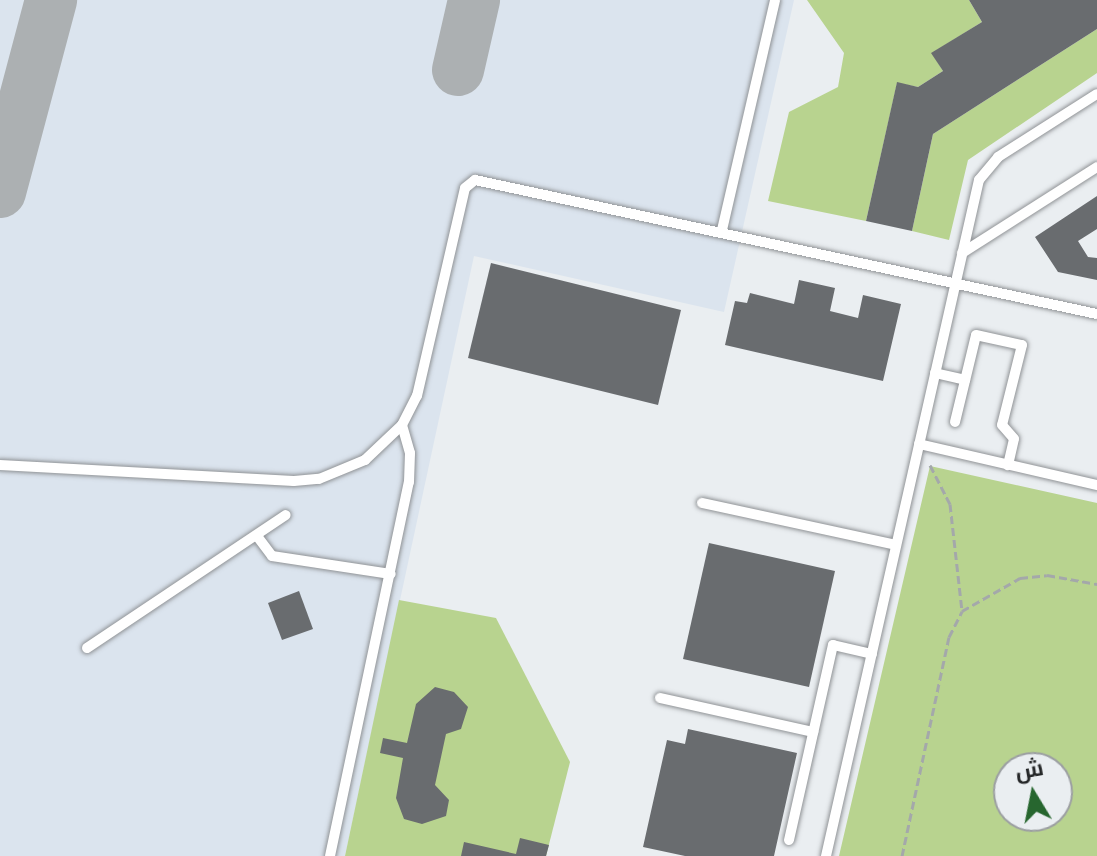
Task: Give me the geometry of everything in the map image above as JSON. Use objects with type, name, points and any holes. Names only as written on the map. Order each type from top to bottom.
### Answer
[{"type":"lane","points":[[722,230],[775,0]]},
{"type":"lane","points":[[826,856],[979,180],[987,168],[1097,94]]},
{"type":"lane","points":[[962,253],[1097,167]]},
{"type":"lane","points":[[0,465],[319,479],[365,460],[402,425],[422,380],[471,181],[722,230],[1097,314]]},
{"type":"lane","points":[[955,422],[976,335],[1022,345],[1002,425],[1014,439],[1008,465]]},
{"type":"lane","points":[[935,373],[965,380]]},
{"type":"lane","points":[[330,856],[391,574],[410,468],[402,425]]},
{"type":"lane","points":[[919,444],[1097,485]]},
{"type":"lane","points":[[702,503],[896,545]]},
{"type":"lane","points":[[87,648],[286,515]]},
{"type":"lane","points":[[257,536],[272,556],[391,574]]},
{"type":"lane","points":[[789,840],[833,645],[872,654]]},
{"type":"lane","points":[[660,698],[813,732]]},
{"type":"path","points":[[902,856],[949,637],[962,611],[950,504],[919,444]]},
{"type":"path","points":[[962,611],[1020,578],[1047,575],[1097,584]]},
{"type":"shaded area","points":[[0,0],[794,0],[724,312],[474,256],[345,856],[0,856]]},
{"type":"green space","points":[[807,0],[969,0],[982,22],[932,53],[943,71],[918,87],[897,83],[866,221],[768,201],[789,112],[838,87],[844,53]]},
{"type":"green space","points":[[1097,29],[1097,73],[968,160],[949,240],[912,231],[933,134]]},
{"type":"green space","points":[[930,466],[1097,503],[1097,856],[839,856]]},
{"type":"green space","points":[[399,600],[496,618],[570,762],[546,856],[345,856]]},
{"type":"building","points":[[969,0],[1097,0],[1097,29],[933,134],[912,231],[866,221],[897,82],[918,87],[943,71],[931,53],[982,22]]},
{"type":"building","points":[[1097,196],[1097,229],[1078,241],[1088,257],[1097,258],[1097,280],[1058,272],[1035,237]]},
{"type":"building","points":[[491,263],[681,310],[658,405],[468,358]]},
{"type":"building","points":[[799,280],[835,288],[830,311],[858,318],[863,295],[901,304],[883,381],[725,345],[735,301],[747,303],[750,293],[794,304]]},
{"type":"building","points":[[709,543],[835,571],[809,687],[683,659]]},
{"type":"building","points":[[299,591],[313,629],[282,640],[268,603]]},
{"type":"building","points":[[435,687],[454,692],[468,707],[461,729],[446,734],[435,785],[449,800],[446,816],[422,824],[404,819],[396,798],[403,758],[380,753],[383,738],[407,743],[416,704]]},
{"type":"building","points":[[688,729],[797,753],[774,856],[685,856],[643,847],[667,740],[685,744]]},
{"type":"building","points":[[520,838],[549,845],[546,856],[461,856],[464,842],[516,854]]},
{"type":"taxiway","points":[[0,192],[51,0]]},
{"type":"taxiway","points":[[458,70],[474,0]]}]
